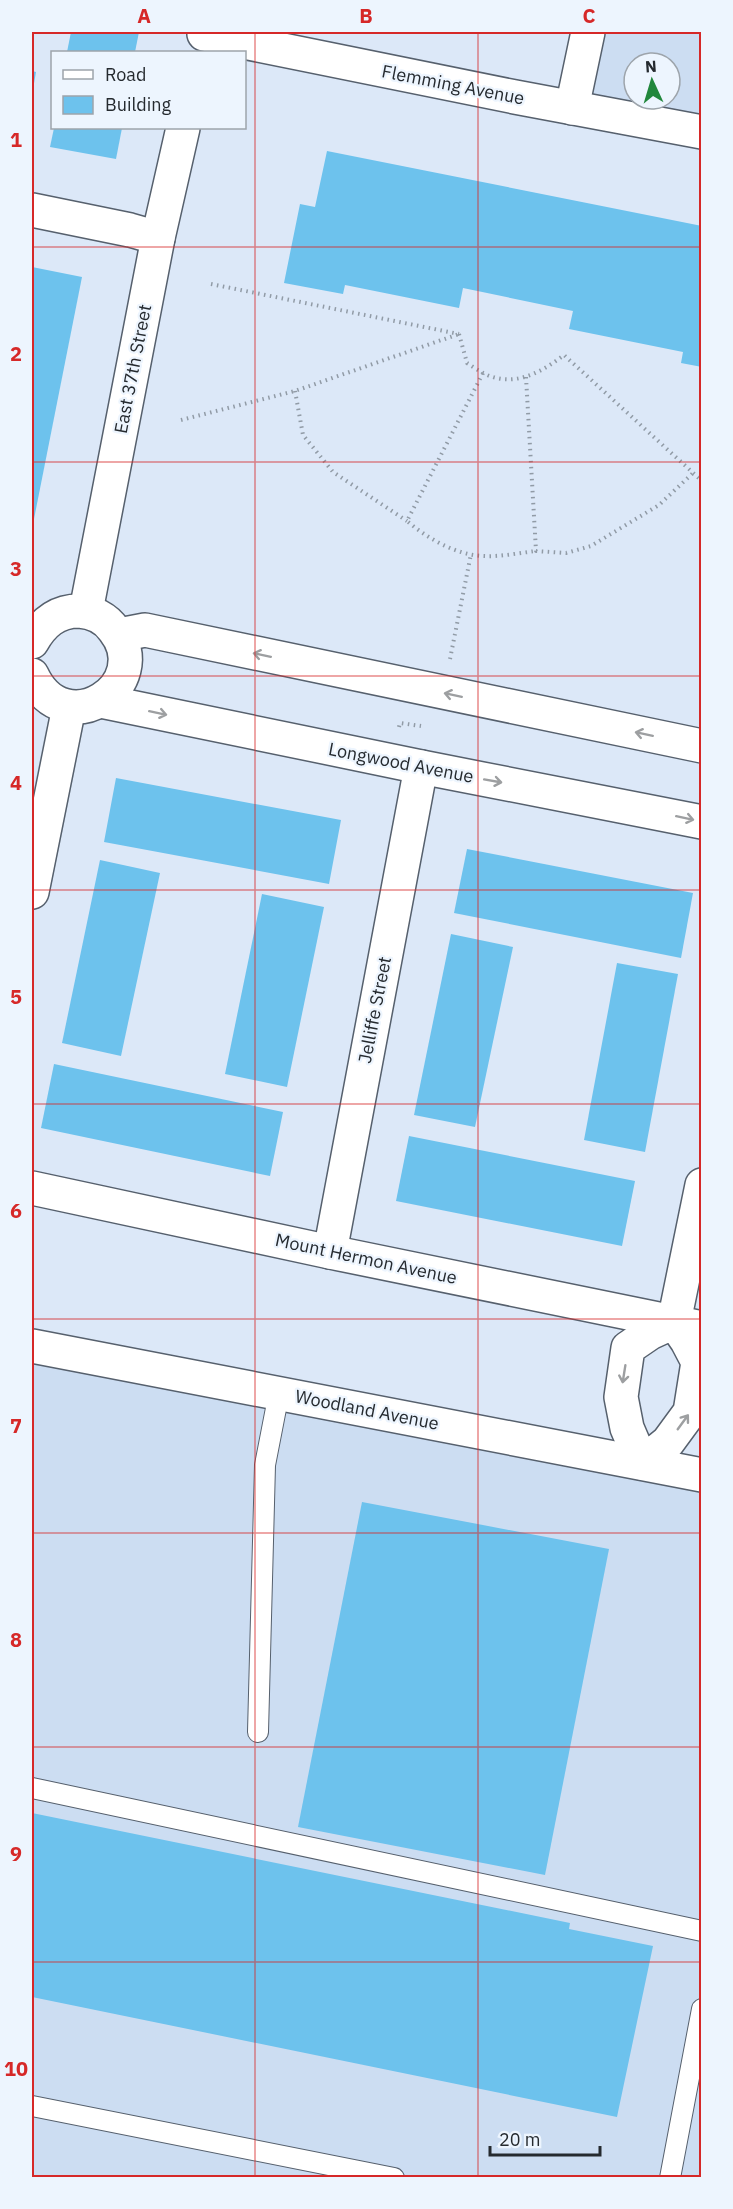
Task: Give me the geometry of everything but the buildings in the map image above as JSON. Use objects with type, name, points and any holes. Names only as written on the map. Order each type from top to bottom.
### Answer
[{"type":"street","points":[[572,108],[588,32]]},
{"type":"street","name":"Flemming Avenue","points":[[203,39],[702,132]]},
{"type":"street","name":"East 37th Street","points":[[86,611],[159,238],[183,129]]},
{"type":"street","points":[[32,210],[159,238]]},
{"type":"street","points":[[33,682],[45,696],[56,703],[69,707],[91,706],[113,691],[125,664],[124,649],[119,635],[99,616],[86,611],[73,611],[38,625]]},
{"type":"street","points":[[119,635],[145,630],[702,746]]},
{"type":"street","name":"Longwood Avenue","points":[[101,701],[702,822]]},
{"type":"street","points":[[32,892],[69,707]]},
{"type":"street","name":"Jelliffe Street","points":[[330,1252],[421,767]]},
{"type":"street","points":[[688,1325],[650,1333],[628,1348],[621,1397],[627,1428],[642,1463],[669,1442],[690,1412],[698,1362],[687,1341],[702,1185]]},
{"type":"street","name":"Mount Hermon Avenue","points":[[32,1188],[688,1325]]},
{"type":"street","name":"Woodland Avenue","points":[[32,1346],[702,1475]]},
{"type":"lane","points":[[258,1732],[265,1465],[279,1393]]},
{"type":"lane","points":[[32,1788],[702,1931]]},
{"type":"lane","points":[[670,2178],[702,2009]]},
{"type":"lane","points":[[32,2106],[394,2178]]},
{"type":"path","points":[[211,284],[459,334]]},
{"type":"path","points":[[459,334],[467,363],[493,377],[515,380],[526,377],[545,369],[564,356],[702,481]]},
{"type":"path","points":[[181,420],[295,391],[459,334]]},
{"type":"path","points":[[407,521],[483,373]]},
{"type":"path","points":[[526,377],[536,551]]},
{"type":"path","points":[[295,391],[303,435],[333,472],[407,521],[420,533],[471,554],[483,556],[536,551],[566,553],[591,546],[659,505],[693,473]]},
{"type":"path","points":[[449,660],[471,554]]},
{"type":"shaded area","points":[[588,32],[701,32],[701,132],[572,108]]},
{"type":"shaded area","points":[[32,1346],[701,1475],[701,2177],[32,2177]]}]
